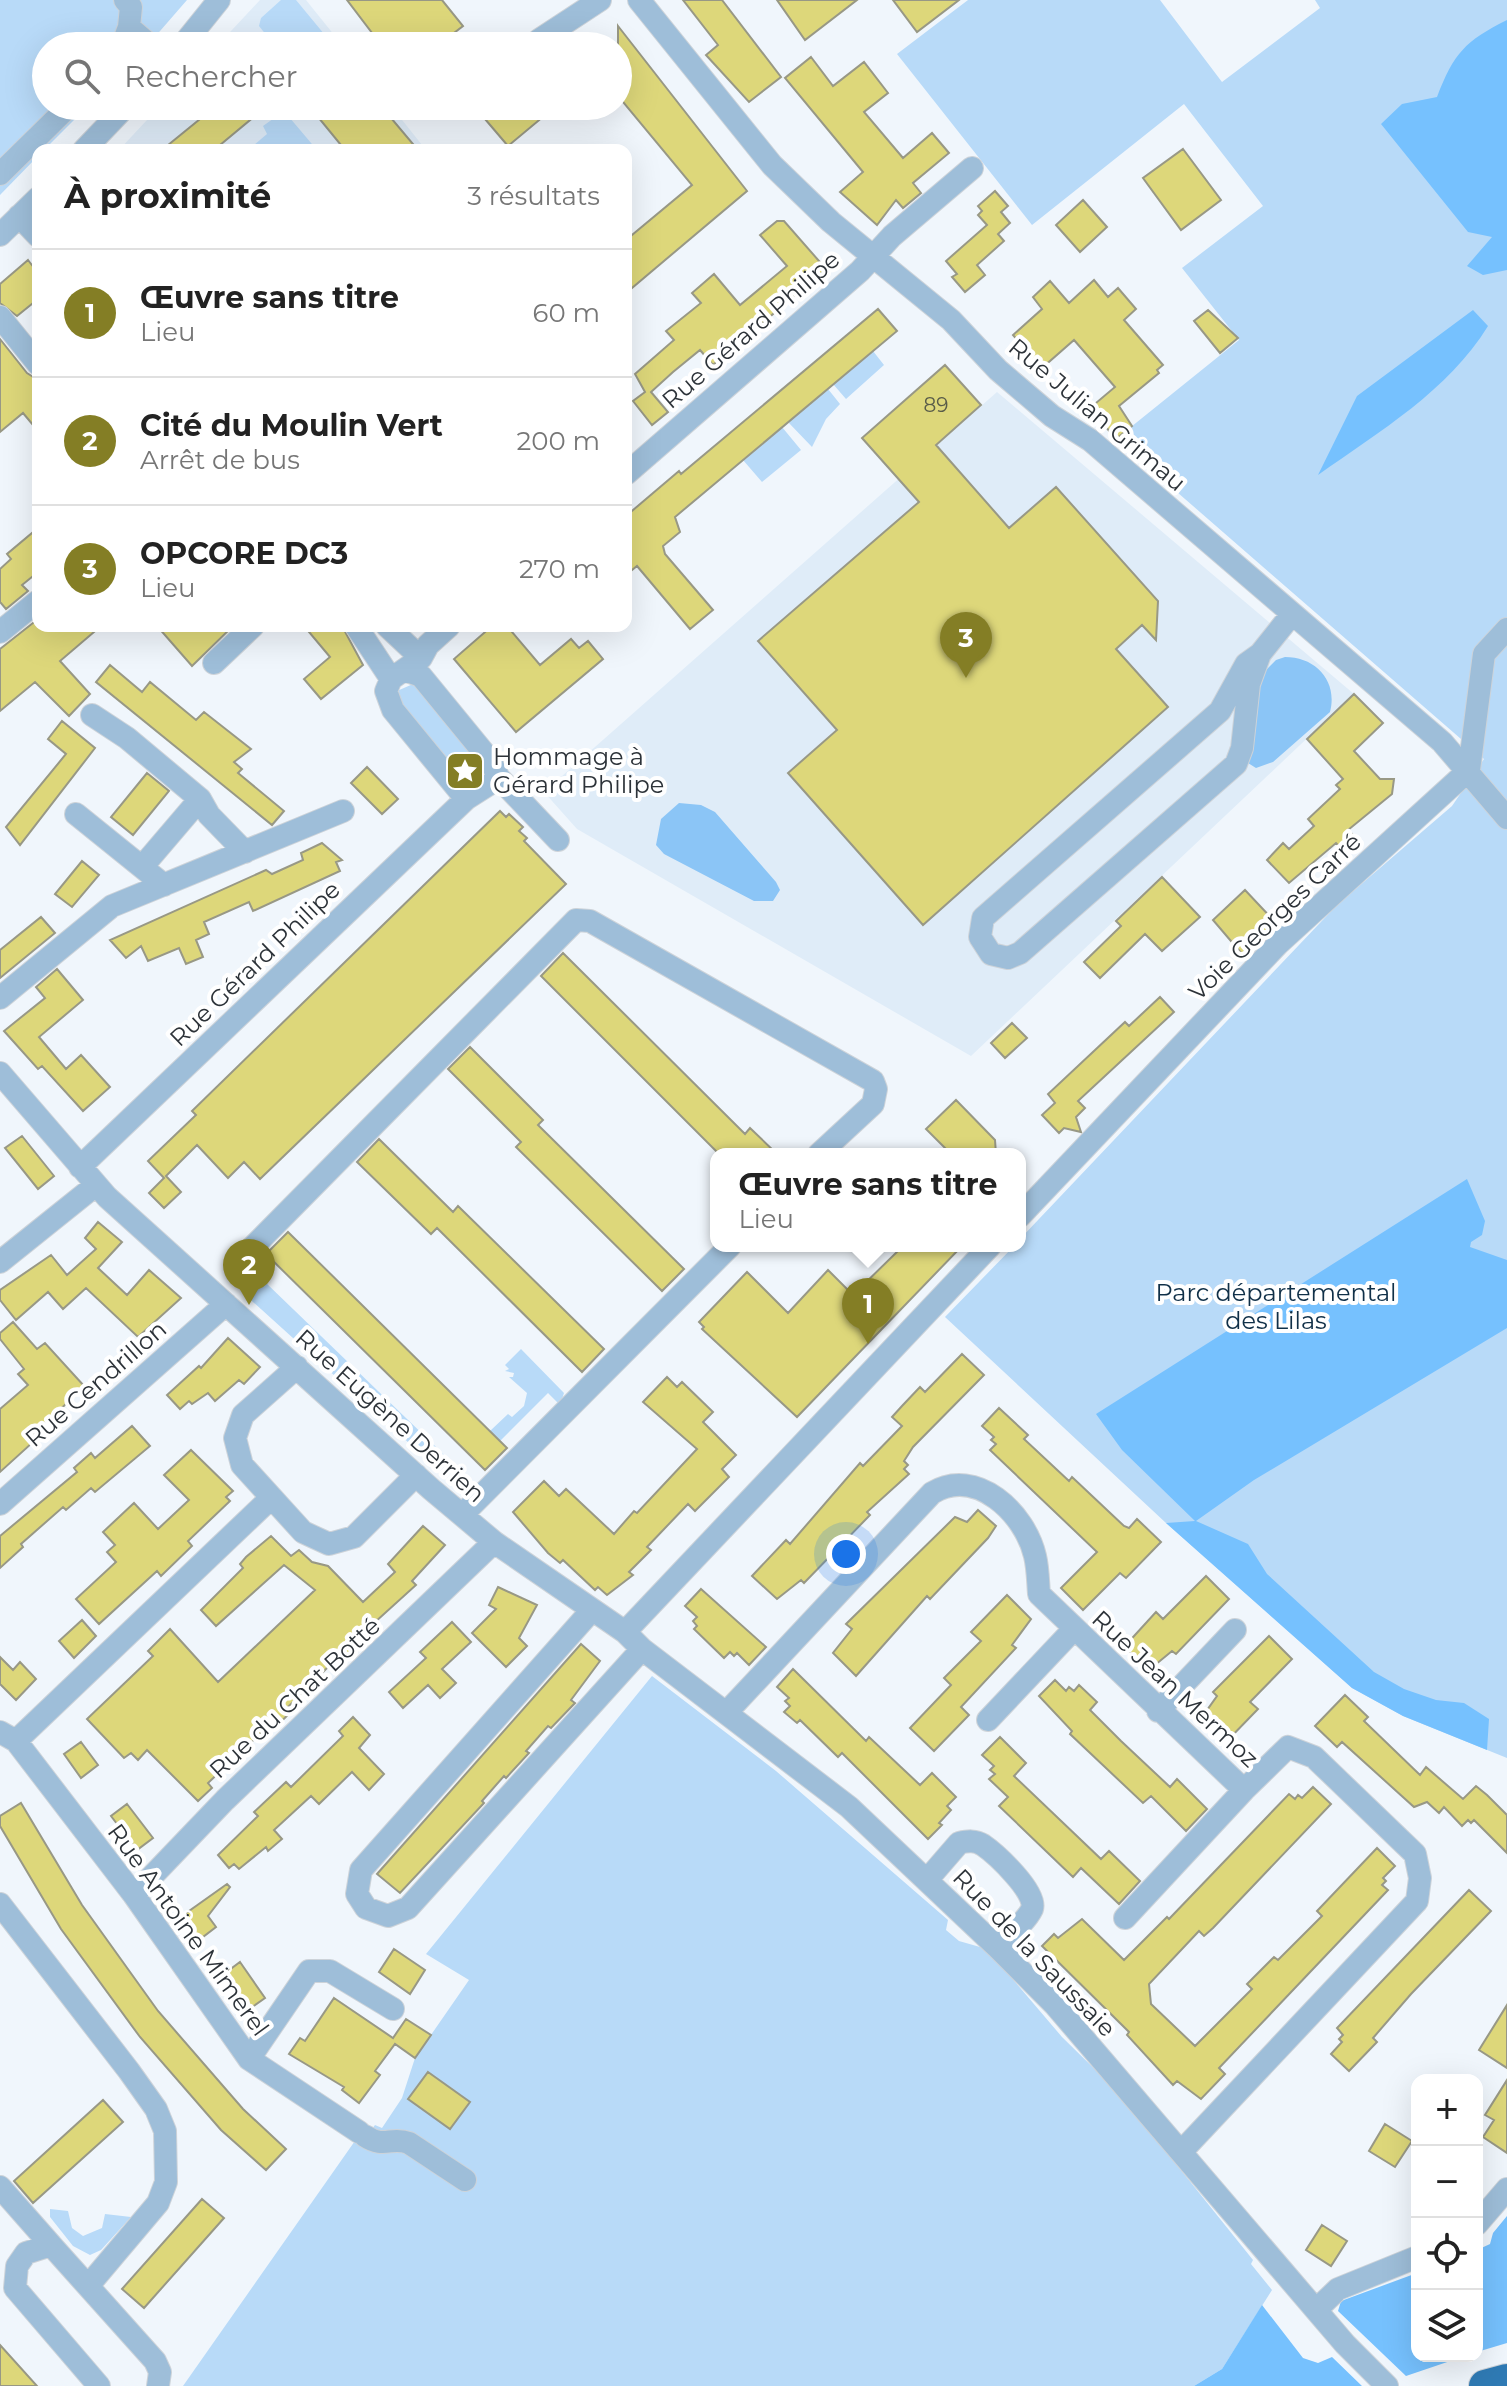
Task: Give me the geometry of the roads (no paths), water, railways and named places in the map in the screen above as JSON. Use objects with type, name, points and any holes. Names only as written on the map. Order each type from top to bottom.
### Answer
[{"type":"highway","points":[[1485,2386],[1507,2380]]},
{"type":"street","points":[[125,0],[131,7],[127,32]]},
{"type":"street","points":[[193,32],[219,0]]},
{"type":"street","points":[[551,32],[600,0]]},
{"type":"street","name":"Rue Julian Grimau","points":[[639,0],[772,165],[873,256],[951,320],[998,370],[1052,416],[1090,440],[1442,742],[1507,818]]},
{"type":"street","points":[[0,174],[55,120]]},
{"type":"street","points":[[90,144],[113,120]]},
{"type":"street","name":"Rue Gérard Philipe","points":[[632,469],[972,168]]},
{"type":"street","points":[[0,235],[32,205]]},
{"type":"street","points":[[0,317],[32,357]]},
{"type":"street","points":[[0,631],[32,606]]},
{"type":"street","points":[[1260,654],[1249,684],[1242,748],[1236,764],[1020,953],[1008,958],[991,954],[980,937],[983,918],[1220,711],[1246,664],[1260,654],[1292,614]]},
{"type":"street","points":[[1469,770],[1484,654],[1507,629]]},
{"type":"street","points":[[214,663],[247,632]]},
{"type":"street","points":[[363,632],[406,669],[421,676],[489,759],[499,778],[558,840]]},
{"type":"street","points":[[390,632],[406,669]]},
{"type":"street","points":[[442,632],[386,691],[388,702],[466,799]]},
{"type":"street","points":[[92,715],[127,738],[200,799],[209,815],[245,852]]},
{"type":"street","name":"Voie Georges Carré","points":[[1026,1210],[1278,944],[1469,770]]},
{"type":"street","name":"Rue Gérard Philipe","points":[[80,1167],[466,799],[499,778]]},
{"type":"street","points":[[142,867],[200,799]]},
{"type":"street","points":[[0,998],[112,906],[343,811]]},
{"type":"street","points":[[76,814],[164,885]]},
{"type":"street","points":[[246,1254],[576,920],[590,921],[873,1081],[876,1089],[873,1104],[825,1148]]},
{"type":"street","name":"Rue Eugène Derrien","points":[[0,1073],[96,1185],[226,1304],[494,1542],[592,1610]]},
{"type":"street","points":[[0,1262],[96,1185]]},
{"type":"street","points":[[462,1515],[724,1252]]},
{"type":"street","points":[[625,1632],[984,1252]]},
{"type":"street","name":"Rue Cendrillon","points":[[0,1504],[226,1304]]},
{"type":"street","points":[[297,1367],[243,1415],[237,1425],[239,1459],[271,1498],[311,1538],[329,1544],[343,1542],[363,1530],[416,1475]]},
{"type":"street","name":"Rue Jean Mermoz","points":[[727,1712],[932,1493],[942,1487],[984,1488],[1021,1523],[1035,1555],[1039,1594],[1073,1630],[1244,1790],[1288,1747],[1314,1757],[1415,1854],[1420,1878],[1417,1901],[1181,2152]]},
{"type":"street","points":[[8,1736],[271,1498]]},
{"type":"street","name":"Rue du Chat Botté","points":[[134,1895],[225,1800],[494,1542]]},
{"type":"street","points":[[592,1610],[361,1870],[357,1894],[366,1908],[388,1916],[408,1908],[642,1649]]},
{"type":"street","name":"Rue de la Saussaie","points":[[592,1610],[625,1632],[642,1649],[849,1807],[997,1947],[1055,2005],[1345,2344],[1387,2386]]},
{"type":"street","points":[[988,1720],[1073,1630]]},
{"type":"street","points":[[1158,1711],[1235,1630]]},
{"type":"street","name":"Rue Antoine Mimerel","points":[[8,1736],[134,1895],[249,2059],[362,2134],[382,2144],[403,2140],[465,2180]]},
{"type":"street","points":[[1125,1918],[1244,1790]]},
{"type":"street","points":[[927,1880],[959,1843],[972,1840],[984,1846],[1007,1867],[1028,1888],[1032,1909],[997,1947]]},
{"type":"street","points":[[0,1904],[129,2071],[156,2109],[165,2131],[169,2156],[166,2182],[158,2203],[88,2286]]},
{"type":"street","points":[[249,2059],[309,1971],[330,1971],[393,2009]]},
{"type":"street","points":[[0,2187],[155,2361],[160,2372],[158,2386]]},
{"type":"street","points":[[1482,2218],[1507,2189]]},
{"type":"street","points":[[51,2245],[35,2249],[20,2259],[15,2273],[15,2288],[99,2386]]},
{"type":"street","points":[[1317,2309],[1338,2289],[1411,2259]]},
{"type":"place","name":"OPCORE DC3","points":[[966,678]]},
{"type":"place","name":"Hommage à Gérard Philipe","points":[[465,771]]},
{"type":"place","name":"Cité du Moulin Vert","points":[[249,1305]]},
{"type":"place","name":"Œuvre sans titre","points":[[868,1344]]},
{"type":"park label","name":"Parc départemental des Lilas","points":[[1276,1307]]}]
